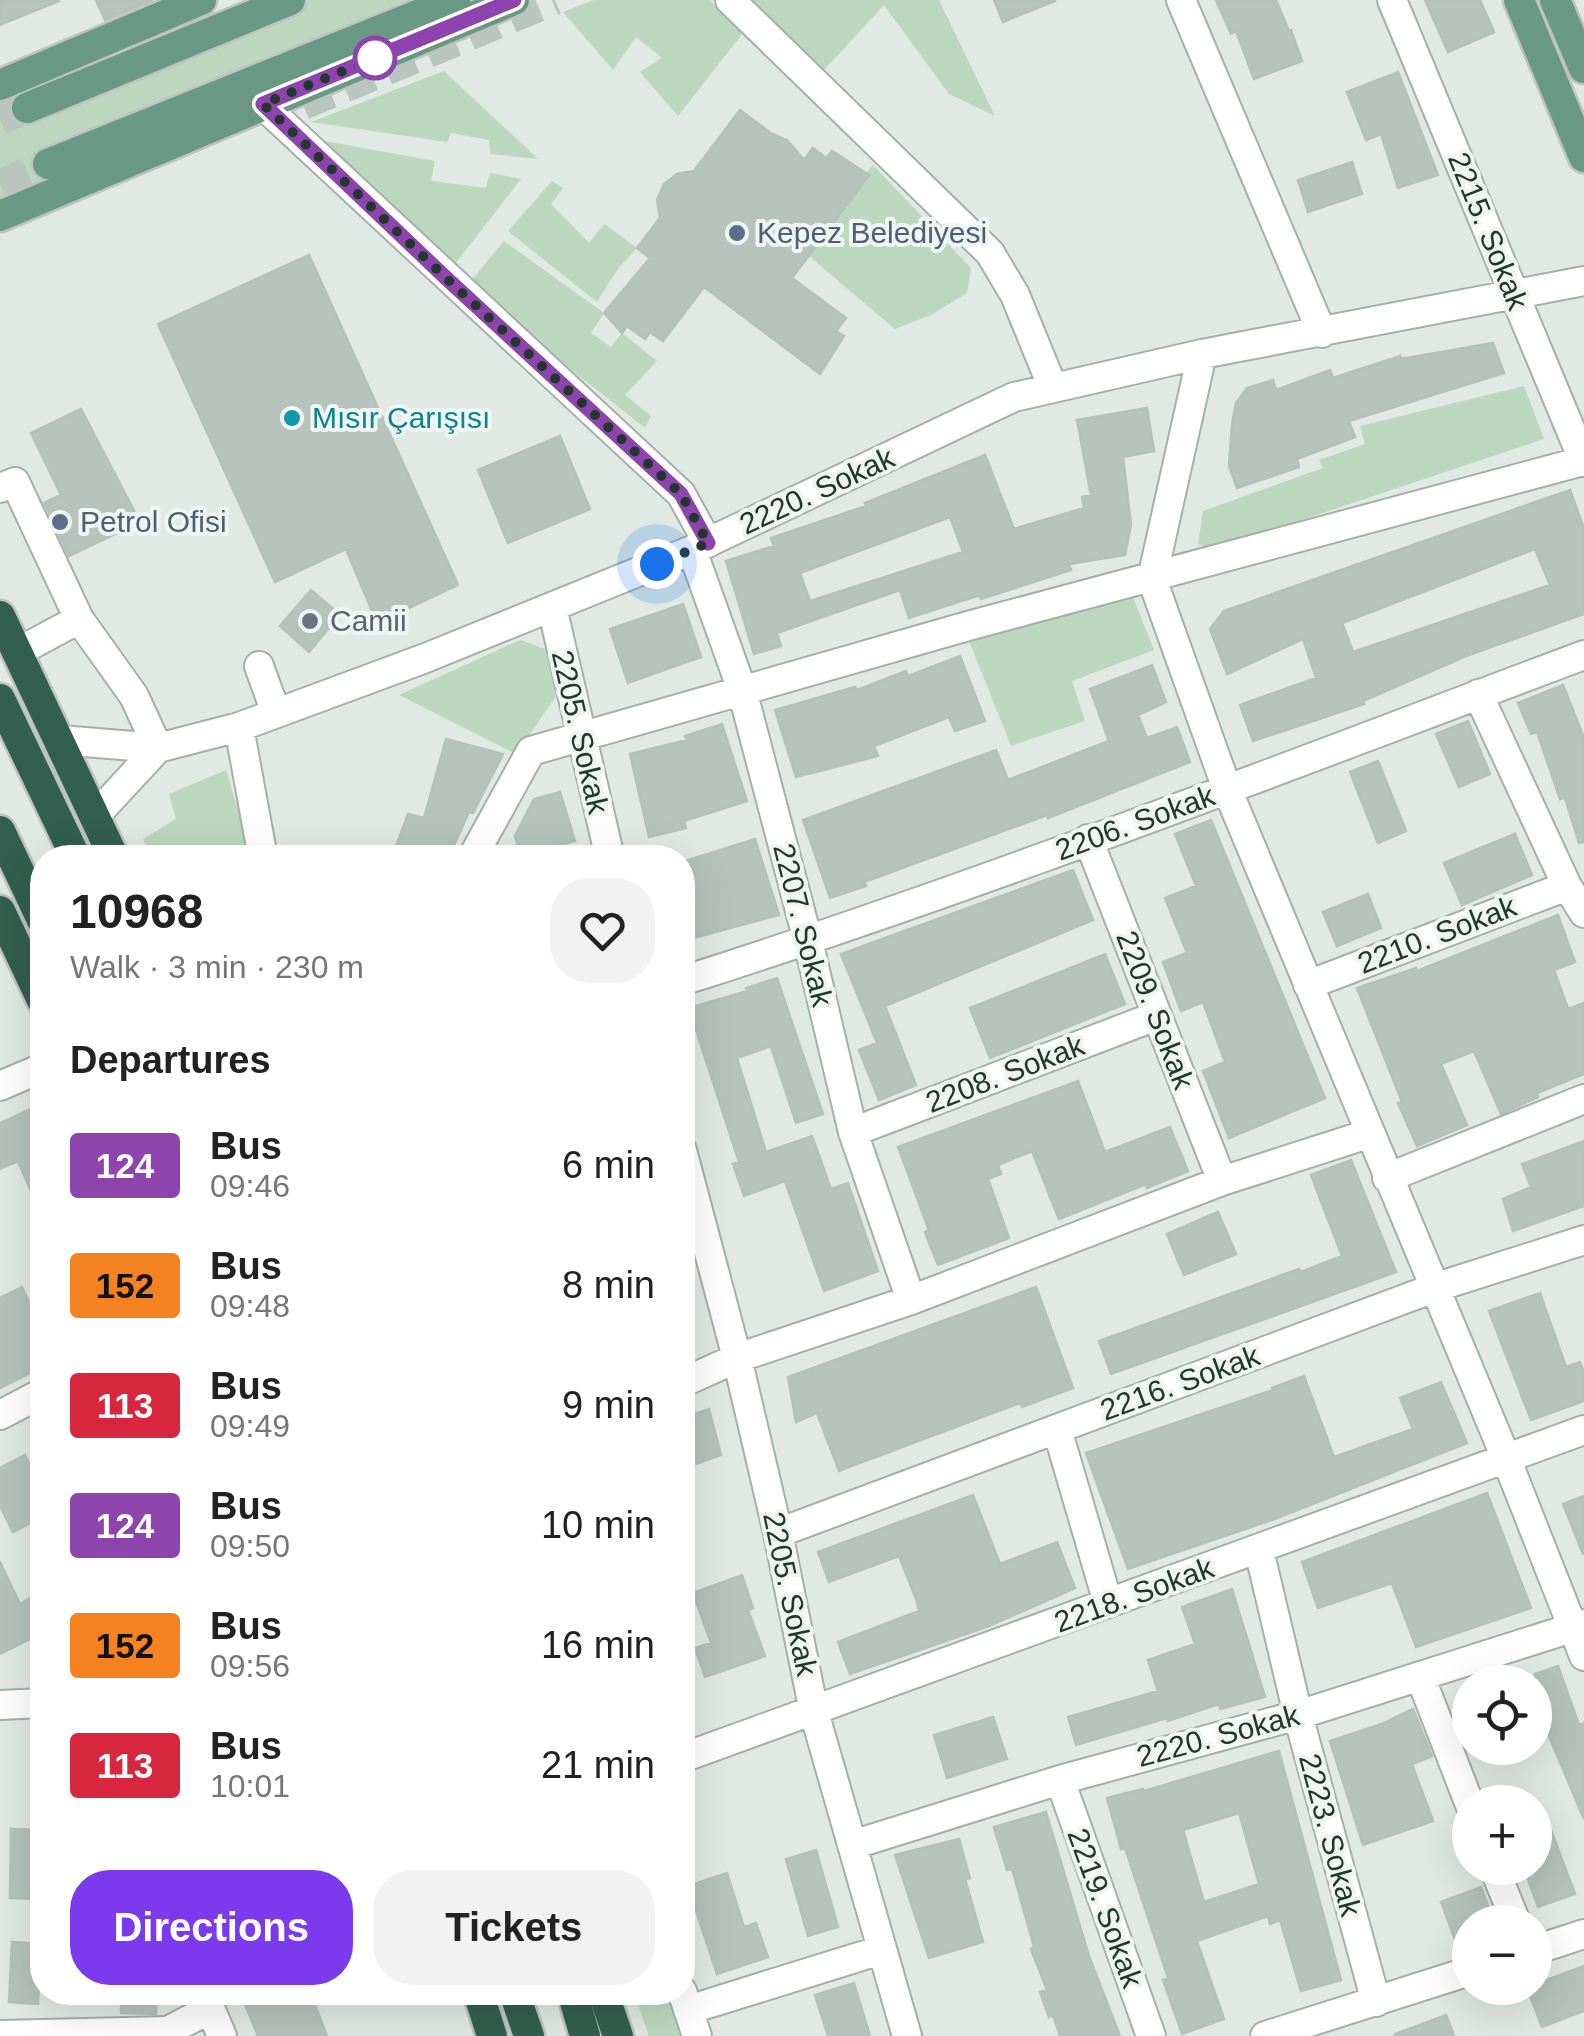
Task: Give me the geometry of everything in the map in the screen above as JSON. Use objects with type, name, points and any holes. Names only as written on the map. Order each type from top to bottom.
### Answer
[{"type":"highway","points":[[0,616],[109,845]]},
{"type":"highway","points":[[0,700],[70,845]]},
{"type":"highway","points":[[0,831],[30,895]]},
{"type":"highway","points":[[0,911],[30,975]]},
{"type":"highway","points":[[482,2005],[492,2036]]},
{"type":"highway","points":[[518,2005],[529,2036]]},
{"type":"highway","points":[[576,2005],[586,2036]]},
{"type":"highway","points":[[607,2005],[618,2036]]},
{"type":"main road","points":[[0,86],[201,0]]},
{"type":"main road","points":[[27,108],[290,0]]},
{"type":"main road","points":[[48,164],[455,0]]},
{"type":"main road","points":[[0,216],[514,0]]},
{"type":"main road","points":[[1520,0],[1584,158]]},
{"type":"main road","points":[[1555,0],[1584,68]]},
{"type":"street","points":[[730,0],[990,254],[1020,307],[1054,388]]},
{"type":"street","points":[[1181,0],[1322,333]]},
{"type":"street","name":"2215. Sokak","points":[[1392,0],[1584,462]]},
{"type":"street","name":"2207. Sokak","points":[[263,104],[681,494],[742,690],[853,1132],[911,1300]]},
{"type":"street","name":"2220. Sokak","points":[[158,748],[239,727],[552,607],[700,546],[1014,397],[1202,354],[1584,282]]},
{"type":"street","points":[[1202,354],[1152,578],[1227,789],[1368,1134],[1579,1626],[1584,1656]]},
{"type":"street","points":[[479,845],[531,751],[1584,462]]},
{"type":"street","points":[[0,488],[15,482],[79,618],[134,696],[158,748]]},
{"type":"street","name":"2205. Sokak","points":[[552,607],[607,845]]},
{"type":"street","points":[[18,652],[79,618]]},
{"type":"street","name":"2206. Sokak","points":[[695,976],[808,941],[1088,840],[1584,654]]},
{"type":"street","points":[[259,666],[276,713]]},
{"type":"street","points":[[1478,694],[1567,886],[1584,913]]},
{"type":"street","points":[[239,727],[261,845]]},
{"type":"street","points":[[60,740],[158,748]]},
{"type":"street","points":[[96,815],[158,748]]},
{"type":"street","name":"2209. Sokak","points":[[1088,840],[1222,1180]]},
{"type":"street","name":"2210. Sokak","points":[[1308,985],[1567,886]]},
{"type":"street","name":"2208. Sokak","points":[[853,1132],[1156,1016]]},
{"type":"street","points":[[0,1086],[30,1073]]},
{"type":"street","points":[[1388,1178],[1584,1099]]},
{"type":"street","points":[[695,1376],[737,1358],[911,1300],[1222,1180],[1368,1134]]},
{"type":"street","name":"2205. Sokak","points":[[695,1199],[778,1532],[814,1712],[907,2036]]},
{"type":"street","name":"2216. Sokak","points":[[778,1532],[1434,1288],[1584,1240]]},
{"type":"street","points":[[0,1414],[30,1400]]},
{"type":"street","points":[[1057,1429],[1108,1603]]},
{"type":"street","name":"2218. Sokak","points":[[695,1753],[1584,1430]]},
{"type":"street","name":"2223. Sokak","points":[[1258,1550],[1376,2002]]},
{"type":"street","name":"2220. Sokak","points":[[852,1845],[1060,1780],[1298,1715],[1579,1626]]},
{"type":"street","points":[[1420,1676],[1462,1785]]},
{"type":"street","points":[[0,1705],[30,1704]]},
{"type":"street","name":"2219. Sokak","points":[[1060,1780],[1151,2036]]},
{"type":"street","points":[[1552,1944],[1584,1934]]},
{"type":"street","points":[[689,2012],[881,1950]]},
{"type":"street","points":[[1265,2036],[1311,2030],[1376,2002],[1452,1978]]},
{"type":"street","points":[[0,2036],[168,2032],[202,2005]]},
{"type":"street","points":[[209,2005],[222,2036]]},
{"type":"green space","points":[[309,0],[408,0],[44,153],[56,179],[0,202],[0,102],[21,94],[33,118]]},
{"type":"green space","points":[[594,0],[710,0],[743,33],[678,116],[640,72],[662,58],[636,37],[613,70],[563,12]]},
{"type":"green space","points":[[752,0],[939,0],[995,116],[949,94],[884,5],[823,71]]},
{"type":"green space","points":[[444,71],[538,159],[490,154],[489,140],[451,133],[447,142],[311,122]]},
{"type":"green space","points":[[297,136],[435,161],[431,181],[486,188],[490,173],[521,179],[448,273]]},
{"type":"green space","points":[[873,165],[971,268],[967,293],[931,315],[895,329],[802,250]]},
{"type":"green space","points":[[552,181],[563,188],[551,204],[589,243],[604,224],[637,248],[597,302],[508,231]]},
{"type":"green space","points":[[504,241],[604,313],[591,333],[611,347],[622,333],[657,361],[625,395],[651,416],[645,428],[466,287]]},
{"type":"green space","points":[[1524,386],[1544,439],[1215,549],[1198,544],[1203,511],[1323,468],[1319,460],[1365,444],[1360,426]]},
{"type":"green space","points":[[1132,595],[1154,650],[1072,681],[1085,721],[1011,746],[969,641]]},
{"type":"green space","points":[[520,640],[545,649],[557,695],[516,754],[399,695]]},
{"type":"green space","points":[[226,770],[248,845],[146,845],[143,839],[176,819],[169,794]]},
{"type":"green space","points":[[638,2005],[670,2005],[680,2036],[649,2036]]},
{"type":"building","points":[[0,0],[59,0],[59,1],[0,25]]},
{"type":"building","points":[[96,0],[153,0],[105,20]]},
{"type":"building","points":[[994,0],[1055,0],[1055,1],[1003,22]]},
{"type":"building","points":[[1216,0],[1276,0],[1302,61],[1254,79],[1236,31],[1231,34]]},
{"type":"building","points":[[1425,0],[1480,0],[1494,32],[1448,52]]},
{"type":"building","points":[[1398,72],[1438,175],[1398,188],[1381,134],[1366,140],[1347,92]]},
{"type":"building","name":"Kepez Belediyesi","points":[[740,110],[772,134],[787,140],[804,160],[813,148],[826,158],[832,151],[869,175],[792,278],[846,318],[836,331],[844,336],[820,374],[704,287],[663,341],[650,332],[645,339],[627,326],[622,333],[604,313],[650,258],[637,248],[660,218],[657,200],[664,184],[677,174],[694,171]]},
{"type":"building","points":[[1352,162],[1362,194],[1308,212],[1298,180]]},
{"type":"building","name":"Mısır Çarışısı","points":[[309,255],[458,585],[377,623],[346,549],[275,582],[158,324]]},
{"type":"building","points":[[1493,343],[1504,373],[1349,421],[1355,437],[1297,459],[1299,467],[1237,488],[1229,466],[1232,424],[1236,403],[1247,388],[1273,380],[1276,390],[1330,370],[1333,378],[1400,356],[1401,359]]},
{"type":"building","points":[[1147,408],[1154,451],[1123,457],[1131,525],[1125,555],[1069,564],[1071,570],[909,618],[900,590],[777,633],[781,646],[754,654],[726,561],[774,546],[771,538],[866,506],[865,503],[985,455],[1014,529],[1084,508],[1082,497],[1091,495],[1077,420]],"holes":[[[950,517],[963,552],[810,601],[800,573]]]},
{"type":"building","points":[[81,409],[140,522],[69,556],[44,503],[61,495],[31,433]]},
{"type":"building","points":[[560,436],[590,509],[508,543],[478,470]]},
{"type":"building","points":[[1570,490],[1584,529],[1584,614],[1466,656],[1363,701],[1364,704],[1253,741],[1240,705],[1316,678],[1303,639],[1227,674],[1210,629],[1224,611]],"holes":[[[1535,549],[1550,585],[1353,652],[1342,623]]]},
{"type":"building","name":"Camii","points":[[311,590],[340,615],[309,652],[280,626]]},
{"type":"building","points":[[683,604],[701,657],[628,683],[610,629]]},
{"type":"building","points":[[960,656],[985,721],[955,731],[949,717],[874,746],[878,756],[796,777],[775,710],[855,687],[857,690],[906,671],[908,676]]},
{"type":"building","points":[[1152,665],[1166,702],[1138,715],[1147,738],[1177,727],[1190,762],[830,898],[803,820],[996,750],[1008,780],[1109,741],[1090,689]]},
{"type":"building","points":[[1563,685],[1584,738],[1584,842],[1579,843],[1537,732],[1531,734],[1518,703]]},
{"type":"building","points":[[1468,721],[1490,774],[1459,787],[1436,734]]},
{"type":"building","points":[[722,724],[747,801],[684,821],[686,828],[649,837],[630,754],[687,740],[685,736]]},
{"type":"building","points":[[446,739],[503,754],[454,845],[396,845],[408,814],[424,818]]},
{"type":"building","points":[[1378,761],[1406,831],[1378,843],[1350,772]]},
{"type":"building","points":[[560,792],[575,841],[562,845],[518,845],[515,836],[534,799]]},
{"type":"building","points":[[1211,820],[1325,1098],[1229,1138],[1203,1071],[1225,1062],[1203,1002],[1181,1011],[1163,962],[1187,953],[1165,898],[1196,886],[1175,834]]},
{"type":"building","points":[[1515,834],[1532,875],[1462,905],[1444,863]]},
{"type":"building","points":[[755,839],[779,915],[695,938],[695,858]]},
{"type":"building","points":[[1073,870],[1093,920],[885,1006],[916,1085],[879,1100],[859,1050],[877,1043],[841,954]]},
{"type":"building","points":[[1368,894],[1381,928],[1337,946],[1323,912]]},
{"type":"building","points":[[1558,915],[1575,962],[1554,970],[1568,1009],[1584,1003],[1584,1074],[1537,1093],[1538,1097],[1501,1114],[1474,1051],[1441,1064],[1467,1125],[1417,1146],[1357,988],[1416,968],[1417,971]]},
{"type":"building","points":[[1105,954],[1125,1004],[990,1058],[970,1008]]},
{"type":"building","points":[[777,978],[823,1114],[796,1123],[771,1046],[737,1058],[766,1152],[812,1136],[831,1189],[848,1183],[878,1271],[824,1291],[785,1181],[744,1196],[733,1164],[739,1162],[695,1026],[695,1006],[747,991],[746,988]]},
{"type":"building","points":[[1078,1081],[1105,1152],[1170,1127],[1188,1171],[1059,1219],[1032,1151],[998,1165],[1001,1174],[988,1179],[1009,1238],[938,1265],[898,1147]]},
{"type":"building","points":[[30,1109],[30,1189],[18,1161],[0,1169],[0,1123]]},
{"type":"building","points":[[1584,1141],[1584,1206],[1513,1231],[1503,1199],[1531,1187],[1522,1164]]},
{"type":"building","points":[[1351,1160],[1396,1272],[1111,1374],[1099,1341],[1342,1256],[1311,1175]]},
{"type":"building","points":[[1218,1212],[1236,1254],[1184,1275],[1167,1234]]},
{"type":"building","points":[[22,1287],[30,1304],[30,1373],[0,1388],[0,1298]]},
{"type":"building","points":[[1036,1287],[1073,1388],[1022,1407],[1020,1403],[839,1471],[817,1413],[796,1422],[788,1377]]},
{"type":"building","points":[[1540,1293],[1566,1367],[1580,1362],[1584,1401],[1531,1420],[1489,1311]]},
{"type":"building","points":[[1304,1376],[1334,1457],[1413,1429],[1400,1398],[1441,1382],[1467,1443],[1272,1520],[1128,1569],[1086,1453]]},
{"type":"building","points":[[709,1409],[721,1455],[695,1464],[695,1414]]},
{"type":"building","points":[[25,1455],[30,1465],[30,1523],[13,1532],[0,1506],[0,1468]]},
{"type":"building","points":[[1487,1493],[1531,1608],[1416,1647],[1392,1583],[1318,1608],[1302,1562]]},
{"type":"building","points":[[973,1495],[1000,1564],[1057,1542],[1075,1588],[989,1626],[850,1674],[838,1642],[919,1611],[916,1599],[899,1556],[829,1582],[818,1552]]},
{"type":"building","points":[[1584,1496],[1584,1554],[1583,1554],[1563,1504]]},
{"type":"building","points":[[0,1562],[20,1604],[30,1598],[30,1639],[0,1654]]},
{"type":"building","points":[[742,1575],[753,1608],[748,1610],[765,1656],[705,1677],[695,1648],[711,1643],[695,1592]]},
{"type":"building","points":[[1232,1589],[1265,1697],[1220,1709],[1219,1704],[1076,1745],[1068,1717],[1158,1691],[1148,1660],[1195,1644],[1182,1607]]},
{"type":"building","points":[[1558,1666],[1579,1725],[1584,1723],[1584,1819],[1552,1743],[1552,1668]]},
{"type":"building","points":[[1413,1709],[1432,1756],[1412,1764],[1433,1821],[1363,1845],[1330,1741]]},
{"type":"building","points":[[993,1717],[1007,1759],[947,1778],[934,1735]]},
{"type":"building","points":[[1279,1751],[1341,1980],[1301,1991],[1280,1920],[1270,1924],[1268,1916],[1197,1941],[1224,2019],[1182,2034],[1163,1980],[1168,1978],[1125,1848],[1121,1849],[1107,1798],[1144,1791]],"holes":[[[1239,1813],[1259,1884],[1204,1902],[1183,1830]]]},
{"type":"building","points":[[1046,1812],[1089,1956],[1120,2036],[1060,2036],[1040,1992],[1047,1990],[1031,1949],[1034,1947],[1012,1869],[1007,1870],[994,1827]]},
{"type":"building","points":[[11,1829],[30,1830],[30,1899],[10,1898]]},
{"type":"building","points":[[1552,1833],[1575,1894],[1537,1905],[1530,1885],[1552,1885]]},
{"type":"building","points":[[959,1839],[970,1878],[965,1879],[983,1942],[929,1958],[895,1855]]},
{"type":"building","points":[[816,1850],[838,1927],[808,1936],[786,1859]]},
{"type":"building","points":[[727,1873],[744,1927],[756,1923],[768,1957],[717,1974],[695,1907],[695,1884]]},
{"type":"building","points":[[1481,1887],[1488,1905],[1452,1905],[1452,1932],[1441,1902]]},
{"type":"building","points":[[12,1942],[30,1943],[30,2003],[9,2002]]},
{"type":"building","points":[[1584,1966],[1584,2011],[1542,2027],[1534,2005],[1552,2005],[1552,1978]]},
{"type":"building","points":[[854,1983],[870,2036],[828,2036],[815,1995]]},
{"type":"building","points":[[121,2005],[156,2005],[156,2014],[121,2013]]},
{"type":"building","points":[[245,2005],[315,2005],[327,2036],[258,2036]]},
{"type":"building","points":[[1446,2015],[1454,2036],[1395,2036],[1395,2034]]},
{"type":"tunnel","points":[[303,105],[555,0]]},
{"type":"tunnel","points":[[0,120],[27,108]]},
{"type":"tunnel","points":[[0,184],[48,164]]},
{"type":"bus line","name":"124","points":[[514,0],[263,104],[681,494],[708,543]]},
{"type":"place","name":"Kepez Belediyesi","points":[[737,233]]},
{"type":"place","name":"Mısır Çarışısı","points":[[292,418]]},
{"type":"place","name":"Petrol Ofisi","points":[[60,522]]},
{"type":"place","name":"Camii","points":[[310,621]]},
{"type":"route","points":[[375,58],[263,104],[681,494],[708,543],[657,564]]}]
